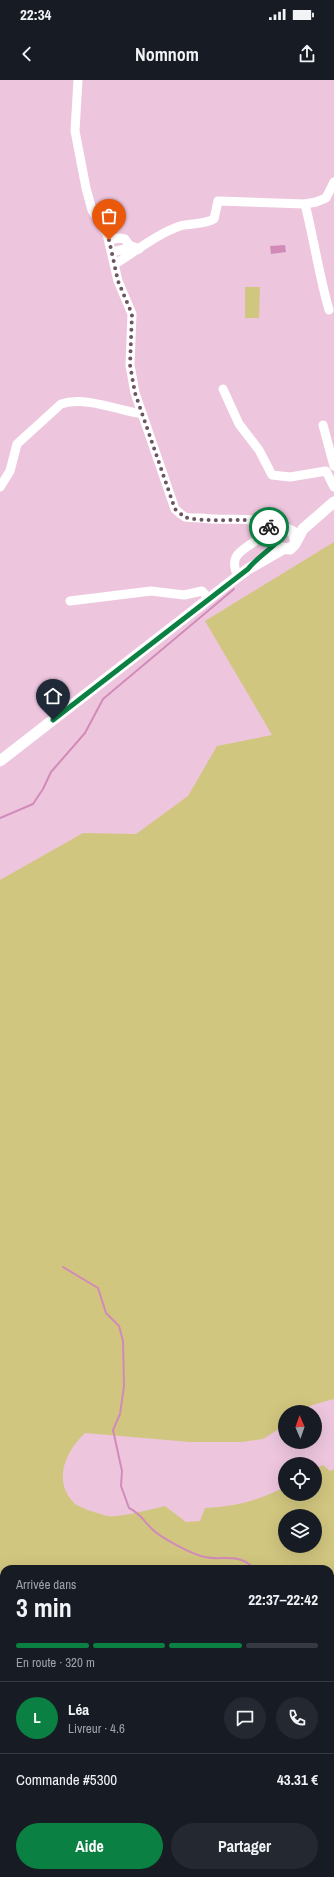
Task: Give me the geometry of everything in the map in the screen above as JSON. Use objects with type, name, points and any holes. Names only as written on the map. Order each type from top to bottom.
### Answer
[{"type":"main road","points":[[0,761],[248,569],[278,543],[278,531],[287,529],[332,503]]},
{"type":"main road","points":[[278,543],[290,549],[303,529],[332,503]]},
{"type":"main road","points":[[287,529],[295,534],[296,541]]},
{"type":"street","points":[[78,80],[75,131],[78,151],[92,210],[107,234],[118,281],[132,314],[130,365],[135,393],[175,509],[185,517],[265,521],[272,522],[287,529]]},
{"type":"street","points":[[115,264],[163,234],[182,226],[204,224],[214,219],[218,201],[305,204],[326,198],[334,182]]},
{"type":"street","points":[[305,204],[315,243],[320,278],[329,310]]},
{"type":"street","points":[[109,240],[119,238],[125,239],[129,244],[139,249]]},
{"type":"street","points":[[112,252],[125,249],[129,244]]},
{"type":"street","points":[[223,389],[239,424],[260,450],[272,475],[290,478],[326,471],[333,484]]},
{"type":"street","points":[[0,487],[10,471],[17,444],[61,404],[69,402],[86,402],[120,411],[142,414]]},
{"type":"street","points":[[323,425],[334,466]]},
{"type":"street","points":[[265,521],[278,543]]},
{"type":"street","points":[[238,577],[233,565],[236,556],[258,539]]},
{"type":"street","points":[[70,601],[151,591],[184,595],[202,591],[209,599]]},
{"type":"shaded area","points":[[285,245],[286,252],[271,254],[270,246]]},
{"type":"shaded area","points":[[245,287],[260,287],[259,318],[245,318]]},
{"type":"shaded area","points":[[334,542],[334,1399],[312,1405],[278,1405],[278,1429],[263,1439],[242,1442],[190,1442],[85,1433],[72,1448],[67,1457],[63,1475],[64,1485],[67,1494],[76,1505],[95,1513],[119,1516],[165,1506],[186,1522],[200,1521],[205,1508],[227,1506],[246,1502],[278,1490],[278,1501],[322,1501],[323,1465],[330,1471],[334,1469],[334,1565],[0,1565],[0,880],[83,833],[136,834],[188,796],[217,746],[272,735],[205,621]]},
{"type":"waterway","points":[[0,818],[33,804],[43,789],[51,772],[85,733],[103,699],[234,589]]},
{"type":"waterway","points":[[63,1267],[98,1288],[106,1313],[119,1326],[123,1341],[124,1386],[120,1414],[113,1430],[122,1471],[121,1486],[129,1508],[139,1515],[155,1532],[168,1541],[200,1556],[237,1559],[250,1565]]},
{"type":"way so far","points":[[109,240],[118,281],[132,314],[130,365],[135,393],[175,509],[185,517],[265,521],[269,527]]},
{"type":"route","points":[[53,720],[268,552],[276,543],[276,537],[269,527]]}]
